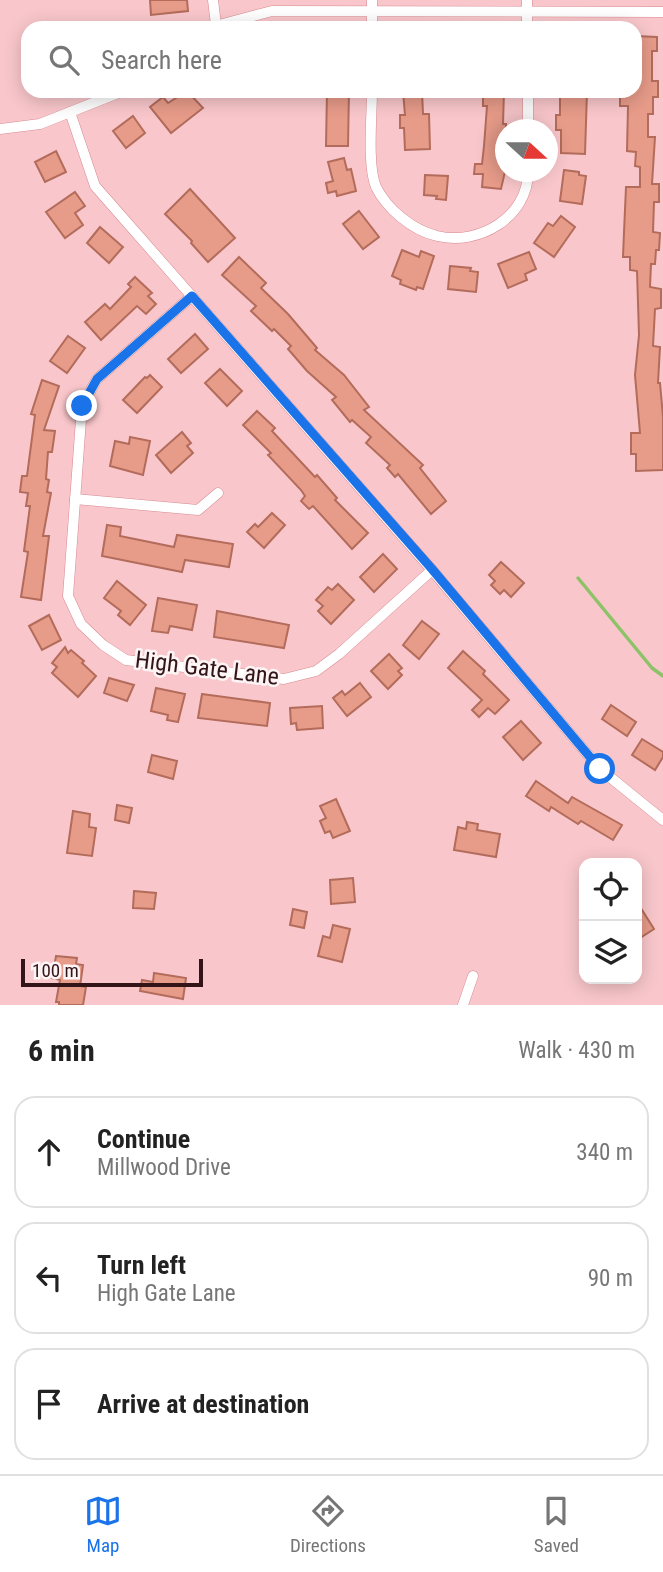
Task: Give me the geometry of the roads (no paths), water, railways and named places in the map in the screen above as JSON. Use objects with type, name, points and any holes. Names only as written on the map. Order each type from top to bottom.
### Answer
[{"type":"street","points":[[212,21],[213,0]]},
{"type":"street","points":[[234,21],[272,11],[372,5],[527,5],[663,12]]},
{"type":"street","points":[[0,129],[40,124],[105,98]]},
{"type":"street","points":[[372,98],[371,154],[375,185],[390,209],[410,223],[436,236],[461,237],[486,232],[507,219],[524,198],[526,182]]},
{"type":"street","points":[[528,98],[528,119]]},
{"type":"street","points":[[70,112],[95,186],[432,569],[600,769],[663,820]]},
{"type":"street","name":"High Gate Lane","points":[[192,296],[97,379],[82,406],[68,596],[81,624],[103,645],[126,660],[284,679],[316,671],[339,654],[432,569]]},
{"type":"street","points":[[75,499],[198,510],[218,493]]},
{"type":"street","points":[[463,1005],[473,976]]},
{"type":"waterway","points":[[578,578],[652,668],[663,676]]}]
